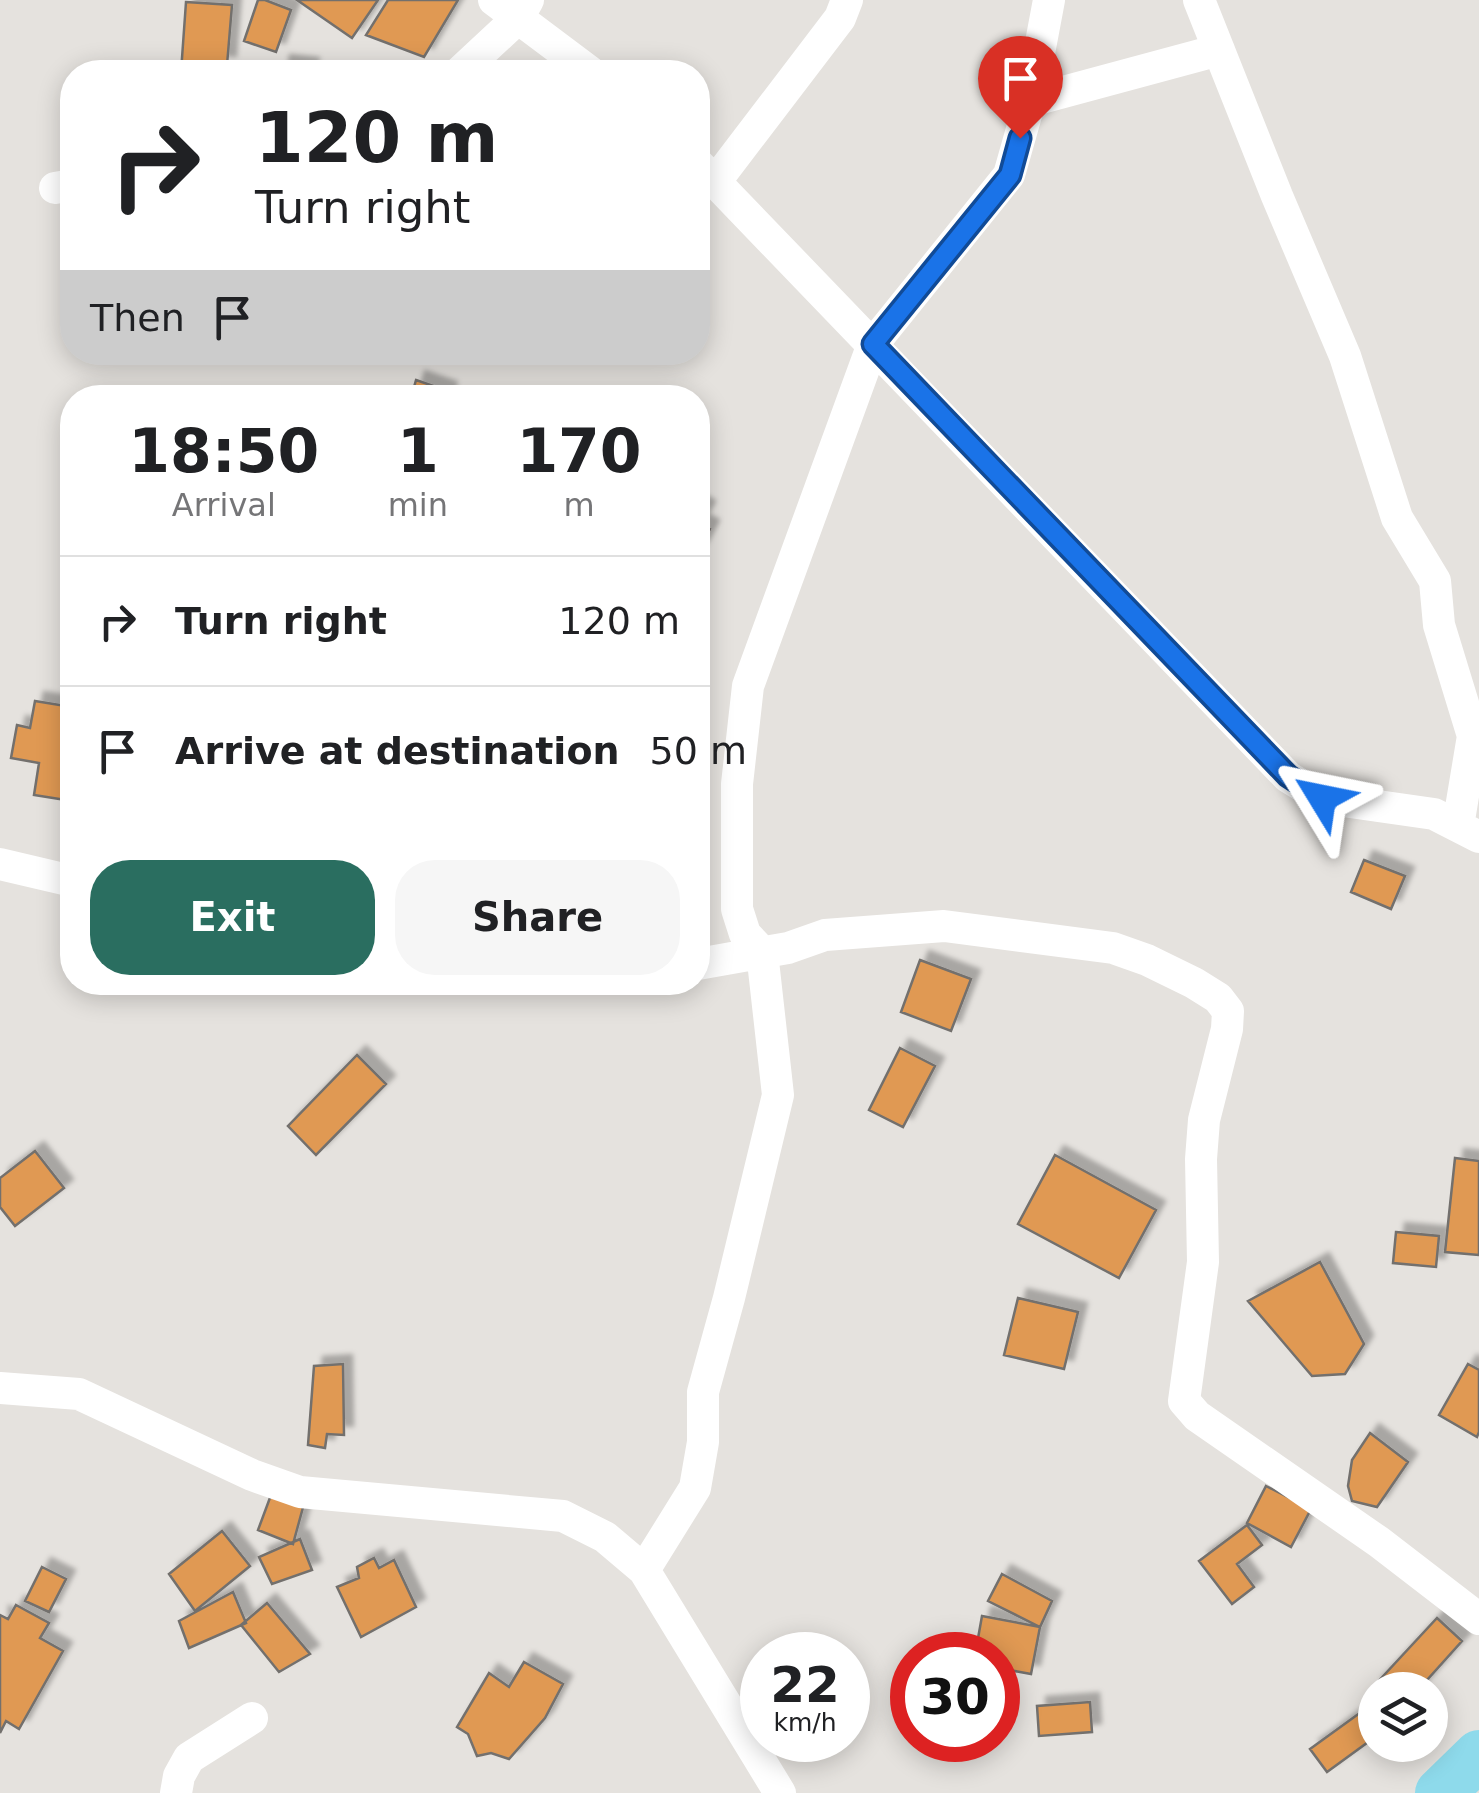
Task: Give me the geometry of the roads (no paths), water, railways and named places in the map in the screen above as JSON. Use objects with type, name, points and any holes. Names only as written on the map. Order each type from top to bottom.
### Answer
[{"type":"main road","points":[[1440,1793],[1479,1756]]},
{"type":"street","points":[[710,168],[840,18],[848,0]]},
{"type":"street","points":[[644,1570],[695,1488],[703,1442],[703,1392],[778,1094],[762,952],[745,934],[737,909],[737,784],[748,686],[873,344],[1010,175],[1030,100],[1048,0]]},
{"type":"street","points":[[710,177],[1288,776],[1322,798],[1434,814],[1469,831],[1476,734],[1438,625],[1435,581],[1397,518],[1345,356],[1199,0]]},
{"type":"street","points":[[470,60],[514,6],[576,60]]},
{"type":"street","points":[[1030,100],[1220,50]]},
{"type":"street","points":[[0,864],[60,879]]},
{"type":"street","points":[[710,962],[788,948],[824,935],[944,926],[1113,948],[1147,960],[1218,998],[1228,1011],[1227,1030],[1204,1120],[1203,1262],[1184,1402],[1196,1416],[1379,1542],[1479,1619]]},
{"type":"street","points":[[0,1388],[79,1394],[252,1476],[300,1492],[564,1516],[605,1537],[644,1570],[780,1793]]},
{"type":"street","points":[[176,1793],[179,1776],[189,1758],[252,1718]]}]
